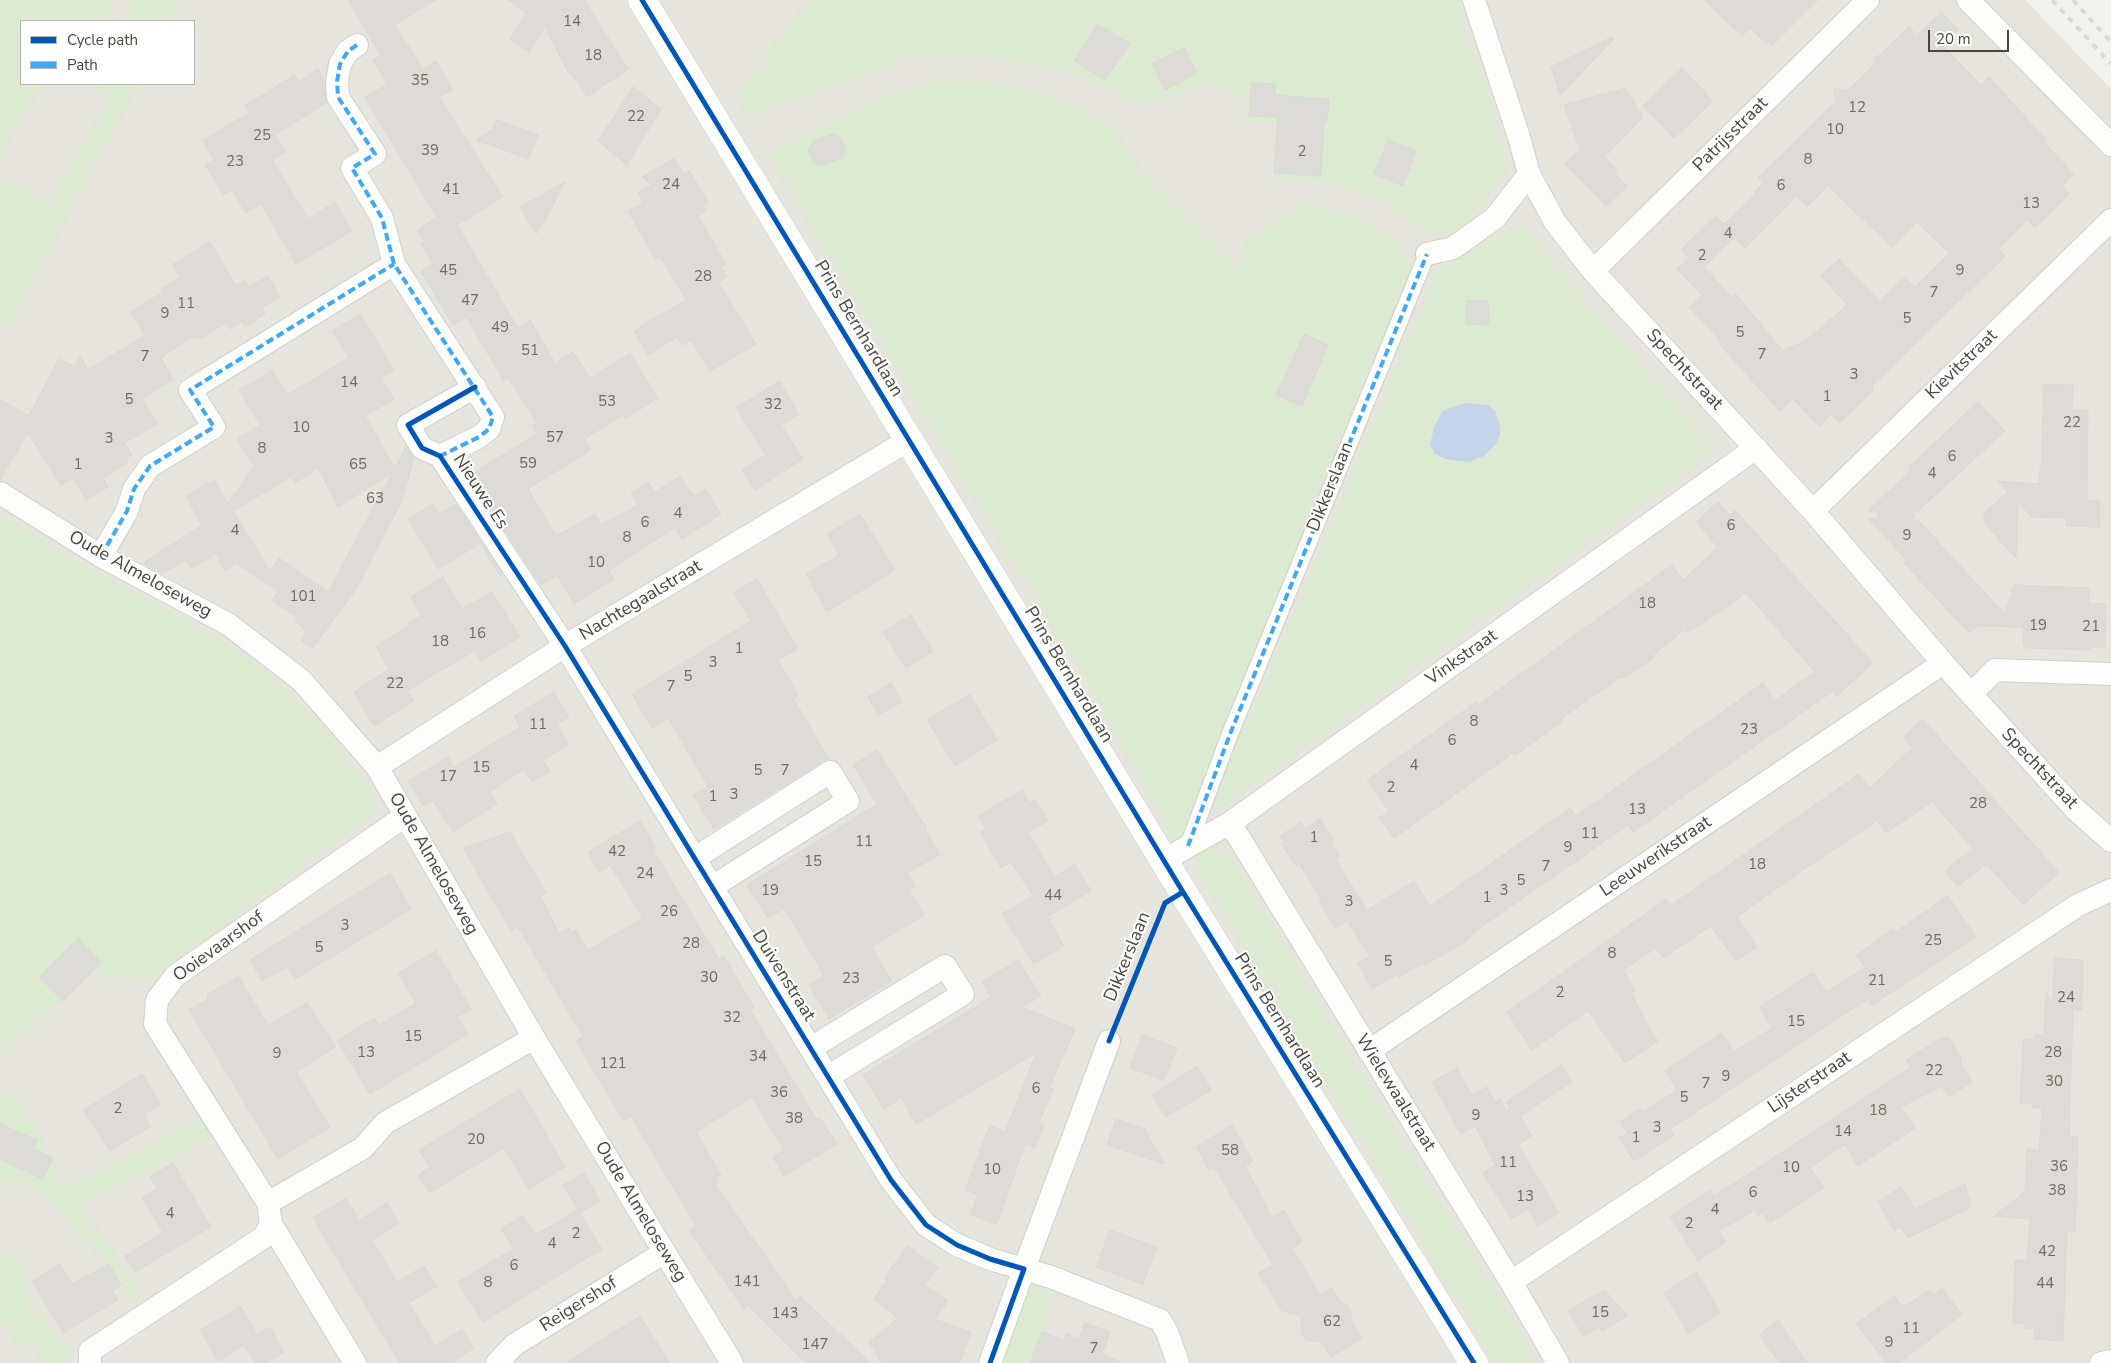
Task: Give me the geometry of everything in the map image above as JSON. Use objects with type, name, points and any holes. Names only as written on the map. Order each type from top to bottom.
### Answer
[{"type":"street","name":"Prins Bernhardlaan","points":[[642,0],[1164,860],[1474,1363]]},
{"type":"street","name":"Spechtstraat","points":[[1474,0],[1519,137],[1529,174],[1555,222],[1593,271],[1813,511],[1943,663],[2074,808],[2111,841]]},
{"type":"street","name":"Patrijsstraat","points":[[1593,271],[1868,0]]},
{"type":"street","points":[[1968,0],[2111,145]]},
{"type":"street","name":"Nieuwe Es","points":[[357,45],[348,52],[340,64],[337,82],[338,97],[375,154],[352,168],[382,218],[394,264],[494,418],[489,429],[479,437],[440,456]]},
{"type":"street","name":"Dikkerslaan","points":[[1188,846],[1230,734],[1427,254],[1453,248],[1495,218],[1529,174]]},
{"type":"street","name":"Kievitstraat","points":[[1813,511],[2111,220]]},
{"type":"street","points":[[101,556],[127,511],[134,489],[150,466],[214,427],[190,390],[394,264]]},
{"type":"street","name":"Nieuwe Es","points":[[475,387],[408,424],[422,448],[440,456],[565,646]]},
{"type":"street","name":"Nachtegaalstraat","points":[[377,767],[565,646],[909,440]]},
{"type":"street","name":"Vinkstraat","points":[[1164,860],[1230,823],[1756,448]]},
{"type":"street","name":"Oude Almeloseweg","points":[[0,493],[101,556],[235,629],[302,680],[377,767],[534,1038],[732,1363]]},
{"type":"street","name":"Duivenstraat","points":[[565,646],[891,1180],[926,1225],[957,1245],[990,1259],[1024,1269]]},
{"type":"street","name":"Leeuwerikstraat","points":[[1369,1051],[1943,663]]},
{"type":"street","points":[[1971,694],[1995,670],[2111,674]]},
{"type":"street","points":[[695,858],[830,772],[848,801],[712,887]]},
{"type":"street","name":"Ooievaarshof","points":[[270,1214],[155,1024],[157,1000],[175,976],[405,816]]},
{"type":"street","name":"Wielewaalstraat","points":[[1230,823],[1511,1282],[1558,1363]]},
{"type":"street","name":"Lijsterstraat","points":[[1511,1282],[2078,905],[2111,890]]},
{"type":"street","name":"Duivenstraat","points":[[811,1048],[946,966],[963,994],[829,1076]]},
{"type":"street","points":[[90,1363],[90,1351],[264,1237],[270,1214],[364,1148],[385,1123],[534,1038]]},
{"type":"street","points":[[990,1363],[1108,1041]]},
{"type":"street","points":[[270,1214],[355,1363]]},
{"type":"street","name":"Reigershof","points":[[497,1363],[514,1345],[665,1252]]},
{"type":"street","points":[[1024,1269],[1051,1277],[1160,1320],[1167,1332],[1178,1363]]},
{"type":"street","points":[[2101,1363],[2111,1361]]},
{"type":"shaded area","points":[[0,0],[2025,0],[2111,89],[2111,1363],[0,1363]]},
{"type":"green space","points":[[0,0],[115,0],[107,20],[20,20],[20,85],[41,85],[0,155]]},
{"type":"green space","points":[[132,0],[181,0],[171,20],[124,20]]},
{"type":"green space","points":[[808,0],[1461,0],[1461,21],[1485,82],[1509,165],[1490,195],[1469,220],[1452,235],[1432,235],[1358,189],[1319,182],[1273,178],[1278,123],[1245,120],[1247,99],[1214,83],[1139,104],[1069,71],[991,57],[930,55],[909,59],[749,117],[736,98]]},
{"type":"green space","points":[[929,81],[1007,83],[1064,100],[1111,125],[1142,171],[1235,266],[1250,238],[1301,205],[1356,215],[1396,240],[1412,266],[1321,485],[1241,685],[1257,700],[1435,273],[1519,223],[1714,448],[1697,464],[1173,843],[1101,707],[954,466],[768,154],[878,99]]},
{"type":"green space","points":[[95,85],[137,85],[8,327],[0,322],[0,174],[50,201],[111,96]]},
{"type":"green space","points":[[0,514],[69,557],[197,625],[246,655],[286,691],[338,744],[369,785],[376,812],[150,979],[89,974],[0,1058]]},
{"type":"green space","points":[[1218,846],[1229,854],[1373,1093],[1540,1363],[1494,1363],[1194,865],[1200,852]]},
{"type":"green space","points":[[12,1088],[60,1175],[70,1187],[201,1118],[212,1136],[81,1205],[145,1299],[136,1304],[92,1248],[51,1201],[37,1189],[23,1183],[0,1182],[0,1098]]},
{"type":"green space","points":[[0,1249],[16,1256],[27,1265],[26,1289],[29,1301],[68,1348],[68,1363],[43,1363],[30,1340],[19,1346],[5,1324],[0,1321]]},
{"type":"green space","points":[[1037,1281],[1054,1288],[1055,1297],[1030,1363],[1001,1363],[1030,1287]]},
{"type":"water","points":[[1466,403],[1488,405],[1495,411],[1500,425],[1500,435],[1495,445],[1484,456],[1469,462],[1446,459],[1435,454],[1430,444],[1435,425],[1442,412]]},
{"type":"building","points":[[348,0],[436,0],[395,25],[423,69],[436,61],[453,89],[439,97],[503,197],[457,225],[518,328],[530,320],[555,363],[573,352],[590,378],[630,353],[658,398],[625,419],[623,415],[584,439],[591,450],[528,489],[556,536],[595,514],[601,525],[638,505],[631,493],[648,482],[655,492],[680,476],[694,496],[705,489],[721,514],[682,539],[675,528],[609,570],[614,579],[574,604],[557,575],[541,585],[478,490],[482,488],[473,473],[537,434],[532,426],[537,422],[508,378],[504,381],[466,317],[453,325],[421,271],[433,264],[421,244],[425,242],[417,230],[437,217],[365,98],[387,84],[373,60],[380,55]]},
{"type":"building","points":[[508,0],[584,0],[628,69],[587,97],[576,80],[568,72],[545,27],[529,52],[510,39],[526,13]]},
{"type":"building","points":[[1705,0],[1818,0],[1773,45],[1768,41],[1766,44],[1750,28],[1742,36]]},
{"type":"building","points":[[1941,12],[1959,29],[1942,45],[1981,85],[1989,77],[2046,140],[2044,143],[2074,174],[2062,186],[2069,194],[2035,228],[2027,220],[1998,249],[2005,256],[1871,387],[1874,390],[1839,423],[1831,415],[1819,426],[1793,399],[1780,411],[1719,344],[1722,342],[1689,307],[1702,295],[1677,269],[1689,258],[1681,250],[1716,216],[1724,224],[1756,193],[1754,192],[1763,183],[1758,178],[1836,101],[1834,88],[1847,91],[1876,63],[1874,60],[1909,27],[1917,35]],"holes":[[[1828,186],[1892,247],[1917,222],[1949,253],[1915,287],[1905,277],[1880,301],[1839,259],[1821,276],[1847,305],[1804,342],[1782,350],[1736,294],[1732,297],[1704,267],[1735,237],[1745,248],[1797,196],[1807,207]]]},
{"type":"building","points":[[1098,24],[1130,44],[1105,80],[1074,61]]},
{"type":"building","points":[[1612,37],[1613,40],[1560,95],[1551,67]]},
{"type":"building","points":[[1184,48],[1197,73],[1165,90],[1152,64]]},
{"type":"building","points":[[1682,68],[1713,101],[1674,138],[1643,106]]},
{"type":"building","points":[[318,69],[324,80],[326,103],[275,135],[286,152],[272,160],[308,219],[335,202],[352,231],[296,264],[261,204],[246,213],[232,190],[223,195],[205,165],[214,160],[203,140],[249,113],[245,106],[294,75],[298,82]]},
{"type":"building","points":[[1251,83],[1276,84],[1275,95],[1329,99],[1327,122],[1324,122],[1321,176],[1274,173],[1278,117],[1249,116]]},
{"type":"building","points":[[633,87],[661,109],[627,165],[598,141]]},
{"type":"building","points":[[1625,88],[1643,117],[1605,157],[1616,169],[1616,175],[1627,186],[1606,206],[1565,164],[1580,150],[1564,105]]},
{"type":"building","points":[[497,120],[538,135],[529,159],[476,140],[493,129]]},
{"type":"building","points":[[834,134],[841,138],[845,149],[842,158],[821,166],[813,162],[808,150],[813,141]]},
{"type":"building","points":[[1388,140],[1416,151],[1403,186],[1374,174]]},
{"type":"building","points":[[674,158],[684,174],[689,170],[708,202],[703,206],[706,211],[698,216],[726,264],[721,267],[727,277],[718,282],[756,344],[710,371],[691,340],[682,345],[677,337],[648,355],[634,331],[686,300],[660,256],[655,259],[628,211],[643,202],[638,193],[652,185],[642,177]]},
{"type":"building","points":[[565,182],[546,219],[536,234],[520,207]]},
{"type":"building","points":[[210,242],[236,285],[245,280],[249,287],[268,276],[280,297],[262,308],[265,314],[245,327],[242,322],[230,329],[226,323],[200,339],[191,337],[161,358],[173,380],[142,398],[157,424],[125,443],[132,455],[127,458],[127,463],[103,478],[108,487],[86,500],[73,478],[61,485],[28,433],[0,480],[0,399],[29,416],[59,359],[74,366],[80,356],[88,370],[145,335],[131,312],[163,292],[161,289],[180,277],[172,265]]},
{"type":"building","points":[[1466,301],[1488,301],[1489,325],[1466,324]]},
{"type":"building","points":[[360,314],[394,370],[381,378],[394,399],[365,416],[395,468],[406,447],[414,457],[402,501],[356,589],[313,648],[301,641],[307,631],[295,622],[298,618],[272,600],[278,591],[236,563],[225,571],[216,554],[191,569],[186,560],[162,574],[143,563],[202,525],[186,496],[214,480],[228,503],[254,467],[237,439],[260,425],[239,390],[273,371],[287,395],[349,358],[332,331]],"holes":[[[318,468],[338,507],[392,473],[328,592],[279,558],[270,571],[233,511],[291,477],[295,483]]]},
{"type":"building","points":[[1304,334],[1328,345],[1302,406],[1276,395]]},
{"type":"building","points":[[779,381],[799,414],[781,425],[803,459],[755,490],[742,470],[766,455],[736,408]]},
{"type":"building","points":[[2044,384],[2073,385],[2072,410],[2088,410],[2087,500],[2100,501],[2100,527],[2066,526],[2066,518],[2032,517],[2018,502],[2016,558],[1984,523],[1984,513],[2008,492],[1998,481],[2039,484]]},
{"type":"building","points":[[1978,402],[2005,431],[1917,512],[1911,512],[1915,516],[1911,520],[1918,520],[2005,614],[2014,585],[2089,588],[2089,603],[2106,604],[2105,647],[2091,647],[2091,650],[2026,648],[2026,645],[2023,645],[2024,627],[1978,626],[1969,633],[1904,563],[1907,560],[1868,519],[1878,519],[1878,511],[1868,511],[1910,471],[1908,468]]},
{"type":"building","points":[[1718,502],[1730,515],[1735,510],[1873,663],[1837,696],[1833,691],[1633,832],[1628,825],[1470,935],[1471,937],[1460,945],[1425,965],[1424,963],[1399,977],[1398,974],[1372,989],[1358,963],[1370,956],[1347,921],[1335,928],[1319,901],[1321,898],[1299,863],[1296,866],[1281,844],[1284,842],[1280,836],[1301,822],[1305,829],[1320,819],[1334,841],[1331,843],[1340,857],[1336,860],[1367,910],[1414,881],[1430,906],[1570,808],[1576,816],[1763,683],[1774,701],[1815,672],[1746,593],[1702,624],[1687,632],[1685,629],[1652,656],[1654,658],[1623,678],[1619,678],[1561,719],[1563,721],[1537,740],[1514,756],[1513,753],[1394,838],[1379,818],[1389,811],[1367,780],[1476,702],[1478,705],[1672,565],[1683,580],[1718,547],[1696,522]]},
{"type":"building","points":[[433,504],[439,514],[456,504],[502,574],[500,576],[481,543],[438,569],[408,519]]},
{"type":"building","points":[[860,514],[895,570],[827,612],[806,574],[839,555],[827,534]]},
{"type":"building","points":[[443,577],[462,609],[492,592],[520,637],[481,661],[475,651],[407,691],[414,701],[374,726],[354,692],[389,669],[376,646],[421,616],[411,597]]},
{"type":"building","points":[[757,579],[798,649],[778,660],[798,695],[793,698],[829,759],[714,829],[693,795],[708,786],[668,718],[652,728],[632,694],[751,621],[734,592]]},
{"type":"building","points":[[911,615],[933,651],[906,668],[883,632]]},
{"type":"building","points":[[891,683],[902,702],[878,715],[868,697]]},
{"type":"building","points":[[554,692],[569,717],[557,724],[569,744],[543,760],[550,771],[532,782],[524,769],[490,792],[497,804],[453,832],[433,800],[423,806],[408,781],[448,757],[454,767],[520,727],[514,716]]},
{"type":"building","points":[[970,694],[997,740],[955,766],[927,720]]},
{"type":"building","points":[[1923,719],[2059,873],[2023,905],[1987,864],[1957,887],[1945,870],[1973,849],[1932,802],[1886,833],[1877,821],[1737,917],[1757,947],[1736,961],[1711,926],[1663,958],[1656,948],[1623,970],[1635,990],[1631,993],[1658,1041],[1625,1063],[1588,1011],[1532,1050],[1507,1012],[1666,899],[1670,906],[1859,774],[1870,788],[1912,748],[1903,737]]},
{"type":"building","points":[[877,750],[926,827],[925,829],[940,854],[908,873],[915,886],[909,890],[924,915],[872,947],[892,981],[829,1019],[809,985],[824,976],[803,939],[784,909],[768,918],[747,885],[877,804],[853,765]]},
{"type":"building","points":[[1022,790],[1030,803],[1035,799],[1048,821],[1028,832],[1054,877],[1075,864],[1091,891],[1047,917],[1064,946],[1034,964],[1002,914],[1033,896],[1011,862],[1001,868],[980,832],[986,829],[978,816]]},
{"type":"building","points":[[640,821],[656,848],[653,850],[719,959],[724,956],[754,1007],[750,1010],[817,1120],[820,1118],[837,1144],[784,1176],[773,1157],[784,1150],[752,1097],[696,1132],[721,1175],[716,1177],[719,1182],[715,1184],[796,1300],[800,1296],[871,1363],[806,1363],[748,1305],[743,1308],[689,1230],[696,1226],[631,1116],[624,1121],[576,1041],[583,1036],[518,927],[511,931],[463,848],[510,832],[546,893],[541,896],[559,934],[569,928],[571,932],[576,930],[588,950],[643,918],[610,865],[599,872],[588,852]]},
{"type":"building","points":[[390,873],[411,909],[295,979],[287,967],[262,981],[250,960]]},
{"type":"building","points":[[1948,896],[1976,937],[1872,1005],[1868,999],[1834,1021],[1670,1129],[1674,1135],[1634,1161],[1619,1138],[1627,1133],[1620,1122],[1639,1109],[1644,1111],[1677,1090],[1665,1071],[1721,1033],[1734,1052],[1772,1028],[1759,1007],[1813,972],[1826,992],[1865,968],[1856,955],[1892,930],[1894,933]]},
{"type":"building","points":[[78,938],[101,963],[63,1001],[39,977]]},
{"type":"building","points":[[436,951],[471,1009],[457,1017],[468,1034],[370,1094],[337,1040],[374,1018],[379,1025],[416,1003],[398,973]]},
{"type":"building","points":[[2054,958],[2083,960],[2082,1010],[2073,1010],[2069,1136],[2078,1137],[2076,1205],[2075,1231],[2067,1230],[2063,1341],[2034,1339],[2035,1329],[2025,1328],[2025,1324],[2013,1323],[2015,1260],[2027,1260],[2030,1219],[1994,1216],[2026,1191],[2027,1149],[2039,1150],[2042,1108],[2032,1108],[2032,1103],[2020,1103],[2023,1039],[2034,1039],[2034,1035],[2044,1035],[2046,992],[2053,1002]]},
{"type":"building","points":[[1018,960],[1041,996],[1022,1007],[1075,1029],[1049,1088],[1053,1089],[1039,1123],[1044,1125],[1035,1148],[1025,1144],[997,1224],[971,1215],[977,1195],[965,1190],[990,1125],[1005,1132],[1036,1053],[916,1124],[901,1098],[884,1109],[863,1075],[991,997],[982,982]]},
{"type":"building","points":[[238,976],[268,1025],[307,1003],[336,1047],[296,1072],[330,1127],[278,1159],[189,1010],[208,999],[207,995]]},
{"type":"building","points":[[1142,1035],[1177,1048],[1164,1080],[1130,1068]]},
{"type":"building","points":[[1941,1038],[1949,1038],[1962,1059],[1959,1060],[1972,1082],[1949,1097],[1942,1086],[1901,1107],[1915,1128],[1858,1166],[1845,1144],[1810,1168],[1824,1188],[1770,1223],[1762,1213],[1758,1216],[1755,1210],[1719,1231],[1726,1242],[1698,1261],[1670,1216],[1710,1190],[1714,1196],[1767,1162],[1911,1067],[1906,1060]]},
{"type":"building","points":[[1561,1065],[1572,1082],[1520,1116],[1532,1136],[1518,1145],[1559,1213],[1538,1226],[1527,1209],[1511,1219],[1483,1173],[1495,1165],[1475,1126],[1461,1134],[1432,1082],[1457,1068],[1472,1095],[1487,1087],[1496,1102],[1500,1099],[1506,1110],[1510,1108],[1506,1102]]},
{"type":"building","points":[[1197,1066],[1211,1090],[1166,1117],[1152,1095]]},
{"type":"building","points":[[142,1074],[161,1104],[144,1114],[151,1126],[110,1151],[83,1110]]},
{"type":"building","points":[[520,1089],[565,1167],[529,1189],[504,1148],[429,1193],[418,1175],[430,1167],[419,1150]]},
{"type":"building","points":[[1116,1119],[1144,1128],[1164,1164],[1107,1145]]},
{"type":"building","points":[[0,1124],[37,1140],[33,1149],[53,1158],[43,1179],[0,1159]]},
{"type":"building","points":[[1232,1125],[1253,1161],[1245,1166],[1272,1217],[1284,1210],[1302,1242],[1292,1248],[1320,1295],[1332,1288],[1341,1303],[1347,1304],[1352,1313],[1350,1319],[1362,1338],[1331,1357],[1322,1342],[1306,1340],[1303,1336],[1301,1331],[1302,1316],[1282,1311],[1258,1273],[1273,1265],[1214,1167],[1209,1170],[1196,1147]]},
{"type":"building","points":[[173,1163],[211,1227],[135,1272],[125,1256],[163,1232],[142,1198],[157,1188],[150,1177]]},
{"type":"building","points":[[584,1173],[600,1201],[580,1213],[602,1249],[483,1322],[458,1282],[513,1249],[501,1229],[523,1215],[535,1235],[578,1210],[563,1185]]},
{"type":"building","points":[[1965,1184],[1971,1207],[1908,1238],[1900,1227],[1895,1231],[1878,1202],[1901,1187],[1915,1209]]},
{"type":"building","points":[[346,1198],[359,1220],[387,1203],[399,1224],[372,1240],[397,1282],[424,1266],[437,1286],[409,1303],[435,1346],[462,1329],[474,1348],[450,1363],[400,1363],[313,1218]]},
{"type":"building","points":[[1110,1230],[1157,1247],[1143,1284],[1096,1267]]},
{"type":"building","points":[[908,1246],[938,1268],[925,1285],[948,1301],[935,1319],[971,1332],[960,1363],[882,1363],[869,1342],[898,1318],[873,1299],[887,1280],[884,1278]]},
{"type":"building","points":[[60,1264],[72,1284],[109,1264],[121,1285],[112,1291],[118,1300],[63,1333],[32,1281]]},
{"type":"building","points":[[1696,1272],[1721,1313],[1688,1333],[1664,1293]]},
{"type":"building","points":[[1942,1288],[1962,1315],[1899,1363],[1886,1363],[1856,1324],[1895,1296],[1903,1307],[1930,1290],[1933,1295]]},
{"type":"building","points":[[1604,1290],[1628,1315],[1602,1331],[1599,1327],[1584,1336],[1568,1311]]},
{"type":"building","points":[[241,1307],[257,1335],[270,1327],[284,1352],[265,1363],[255,1363],[244,1345],[218,1361],[200,1330]]},
{"type":"building","points":[[640,1316],[670,1363],[565,1363],[619,1329]]},
{"type":"building","points":[[1778,1320],[1807,1363],[1779,1363],[1759,1335]]},
{"type":"building","points":[[1085,1323],[1110,1332],[1102,1355],[1119,1361],[1118,1363],[1030,1363],[1042,1332],[1064,1340],[1067,1334],[1079,1339]]},
{"type":"railway","points":[[2052,0],[2111,64]]},
{"type":"railway","points":[[2073,0],[2111,42]]},
{"type":"marked path","points":[[357,45],[348,51],[340,64],[337,82],[338,97],[375,154],[352,168],[382,218],[394,264],[493,417],[489,429],[479,437],[440,456]]},
{"type":"marked path","points":[[1188,846],[1230,734],[1427,254]]},
{"type":"marked path","points":[[101,556],[127,511],[134,489],[150,466],[214,427],[190,390],[394,264]]},
{"type":"cycle path","points":[[642,0],[1183,892],[1474,1363]]},
{"type":"cycle path","points":[[475,387],[408,425],[422,448],[440,456],[565,646],[891,1180],[926,1225],[957,1245],[990,1259],[1024,1269],[990,1363]]},
{"type":"cycle path","points":[[1109,1041],[1165,903],[1183,892]]}]
